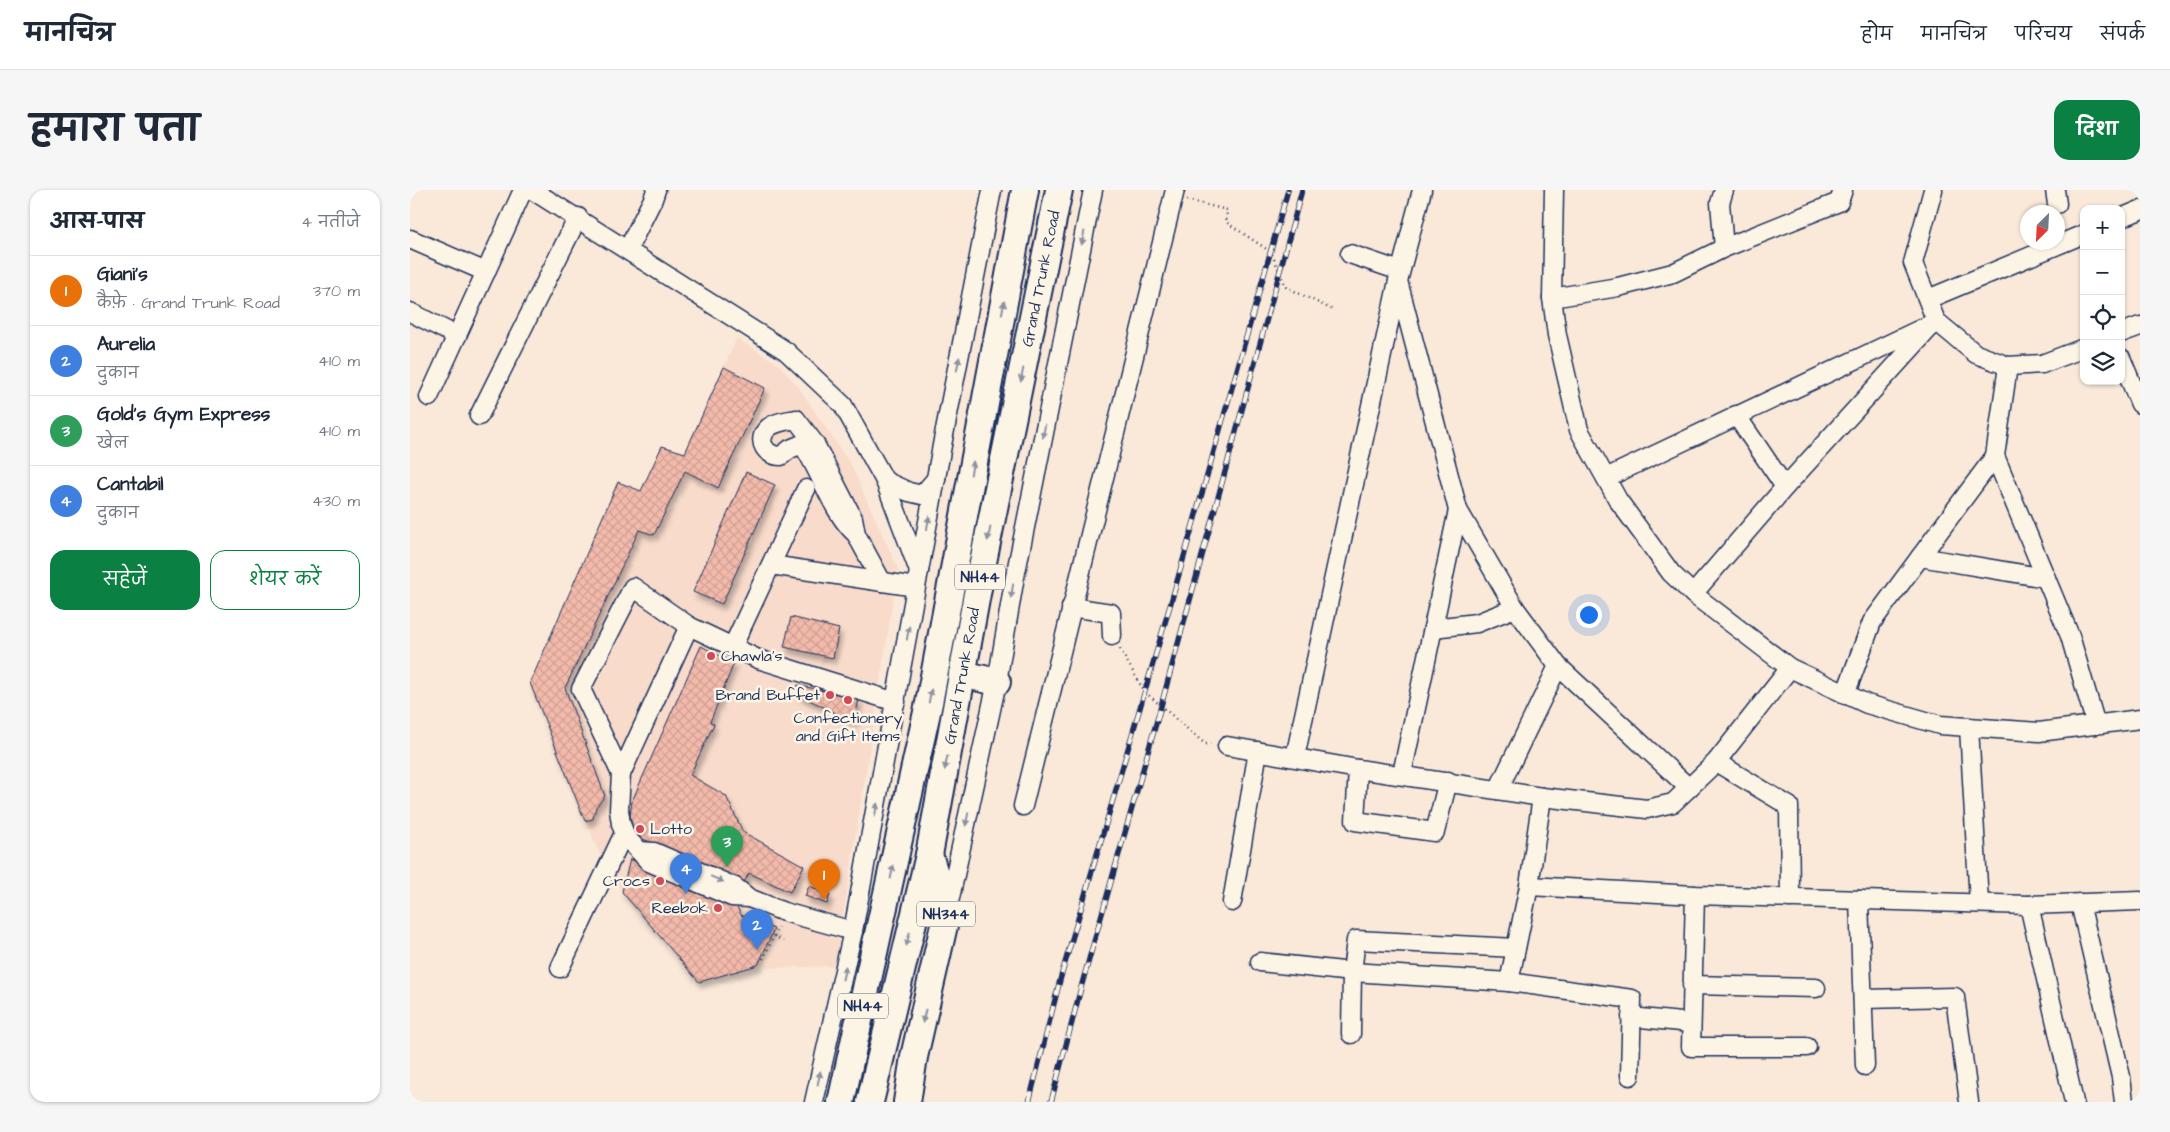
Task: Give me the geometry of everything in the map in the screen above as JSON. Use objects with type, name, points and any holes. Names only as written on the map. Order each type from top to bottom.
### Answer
[{"type":"highway","name":"Grand Trunk Road","points":[[841,1102],[929,703],[1026,190]]},
{"type":"highway","name":"Grand Trunk Road","points":[[870,1102],[877,1065],[928,856],[962,674],[1059,190]]},
{"type":"highway","points":[[962,674],[997,682]]},
{"type":"highway","name":"NH344","points":[[907,1102],[914,1057],[947,912],[928,856]]},
{"type":"street","points":[[429,398],[523,190]]},
{"type":"street","points":[[532,190],[578,217],[786,351],[843,404],[885,481],[918,579]]},
{"type":"street","points":[[628,249],[656,190]]},
{"type":"street","points":[[814,1102],[852,937],[936,479],[992,190]]},
{"type":"street","points":[[947,912],[997,682],[1016,572],[1093,190]]},
{"type":"street","points":[[1295,757],[1399,276],[1422,190]]},
{"type":"street","points":[[1554,190],[1552,298],[1557,335],[1579,430],[1618,500],[1671,573],[1693,594],[1790,668],[1867,704],[1940,725],[2039,732],[2140,719]]},
{"type":"street","points":[[1724,190],[1720,203],[1724,248]]},
{"type":"street","points":[[1552,298],[1618,287],[1673,273],[1724,248],[1838,202],[1843,190]]},
{"type":"street","points":[[1933,190],[1913,263],[1936,321],[1976,354],[2008,366],[2042,364],[2080,350]]},
{"type":"street","points":[[1023,806],[1174,194]]},
{"type":"street","points":[[2125,216],[2140,210]]},
{"type":"street","points":[[479,416],[578,217]]},
{"type":"street","points":[[1928,299],[2080,236]]},
{"type":"street","points":[[410,239],[486,272]]},
{"type":"street","points":[[1350,254],[1399,276]]},
{"type":"street","points":[[1399,276],[1458,510],[1515,608],[1558,666],[1689,788]]},
{"type":"street","points":[[410,312],[457,336]]},
{"type":"street","points":[[1606,478],[1936,321]]},
{"type":"street","points":[[1693,594],[1784,487],[1936,321]]},
{"type":"street","points":[[2125,332],[2140,326]]},
{"type":"street","points":[[1846,695],[1872,622],[1995,456],[2008,366]]},
{"type":"street","points":[[2125,368],[2140,404]]},
{"type":"street","points":[[1736,415],[1784,487]]},
{"type":"street","points":[[856,534],[846,525],[812,457],[802,444],[790,449],[781,456],[772,455],[762,442],[766,430],[774,425],[796,419],[815,444],[853,518],[856,534],[882,582]]},
{"type":"street","points":[[1995,456],[2070,636],[2096,725]]},
{"type":"street","points":[[885,481],[909,492],[922,495],[936,479]]},
{"type":"street","points":[[733,646],[806,489]]},
{"type":"street","points":[[1402,774],[1458,510]]},
{"type":"street","points":[[1920,557],[2046,578]]},
{"type":"street","points":[[771,565],[882,582],[918,579]]},
{"type":"street","points":[[621,774],[581,689],[633,588],[689,626],[758,659],[896,702]]},
{"type":"street","points":[[1071,607],[1111,613],[1112,636]]},
{"type":"street","points":[[1433,628],[1477,622],[1515,608]]},
{"type":"street","points":[[689,626],[621,774],[619,810],[626,838],[649,862],[732,897],[749,898],[852,937]]},
{"type":"street","points":[[1498,790],[1558,666]]},
{"type":"street","points":[[1227,746],[1542,798],[1647,809],[1673,802],[1716,762],[1790,668]]},
{"type":"street","points":[[1969,727],[1979,904]]},
{"type":"street","points":[[1232,902],[1258,751]]},
{"type":"street","points":[[1716,762],[1789,806],[1790,898]]},
{"type":"street","points":[[1358,769],[1355,821],[1364,823],[1435,832],[1448,781]]},
{"type":"street","points":[[1509,982],[1528,886],[1542,798]]},
{"type":"street","points":[[560,968],[624,833]]},
{"type":"street","points":[[1528,886],[1695,895],[1979,904],[2029,905],[2140,901]]},
{"type":"street","points":[[1695,895],[1691,1047],[1807,1047]]},
{"type":"street","points":[[1859,900],[1865,1066]]},
{"type":"street","points":[[2080,903],[2121,1077],[2124,1102]]},
{"type":"street","points":[[2029,905],[2074,1102]]},
{"type":"street","points":[[1351,1034],[1352,972],[1356,940],[1516,948]]},
{"type":"street","points":[[1260,962],[1352,972],[1509,982],[1632,999],[1630,1076]]},
{"type":"street","points":[[1692,985],[1816,988]]},
{"type":"street","points":[[1863,999],[1954,997],[1969,1102]]},
{"type":"street","points":[[1632,1017],[1692,1023]]},
{"type":"path","points":[[1174,194],[1227,210],[1226,222],[1271,252],[1286,287],[1333,310]]},
{"type":"path","points":[[1112,636],[1144,691],[1205,744],[1227,746]]},
{"type":"path","points":[[763,960],[776,932]]},
{"type":"path","points":[[774,936],[783,941]]},
{"type":"shaded area","points":[[737,338],[778,364],[797,385],[851,465],[898,569],[835,966],[771,968],[758,965],[699,982],[622,892],[604,865],[530,683],[618,482],[641,491],[662,446],[685,452]]},
{"type":"building","points":[[724,367],[765,388],[718,488],[685,471],[654,535],[639,530],[565,688],[605,796],[596,807],[593,819],[585,821],[530,683],[618,482],[641,491],[662,446],[685,453]]},
{"type":"building","points":[[746,472],[775,485],[722,604],[693,592]]},
{"type":"building","points":[[791,617],[839,629],[833,658],[784,647]]},
{"type":"building","points":[[701,646],[734,663],[710,722],[714,724],[690,775],[726,796],[743,832],[804,866],[790,892],[749,873],[744,882],[641,838],[633,830],[630,816],[632,801]]},
{"type":"building","points":[[798,685],[859,699],[854,722],[795,693]]},
{"type":"building","points":[[630,859],[736,905],[741,915],[774,929],[758,965],[699,982],[622,892]]},
{"type":"building","points":[[809,886],[830,894],[827,904],[805,896]]},
{"type":"railway","points":[[1029,1102],[1060,980],[1174,592],[1288,190]]},
{"type":"railway","points":[[1051,1102],[1302,190]]},
{"type":"place","name":"Chawla's","points":[[711,656]]},
{"type":"place","name":"Brand Buffet","points":[[830,695]]},
{"type":"place","name":"Confectionery and Gift Items","points":[[848,700]]},
{"type":"place","name":"Lotto","points":[[640,829]]},
{"type":"place","name":"Gold's Gym Express","points":[[727,867]]},
{"type":"place","name":"Crocs","points":[[660,881]]},
{"type":"place","name":"Cantabil","points":[[686,894]]},
{"type":"place","name":"Giani's","points":[[824,900]]},
{"type":"place","name":"Reebok","points":[[718,908]]},
{"type":"place","name":"Aurelia","points":[[757,950]]}]
